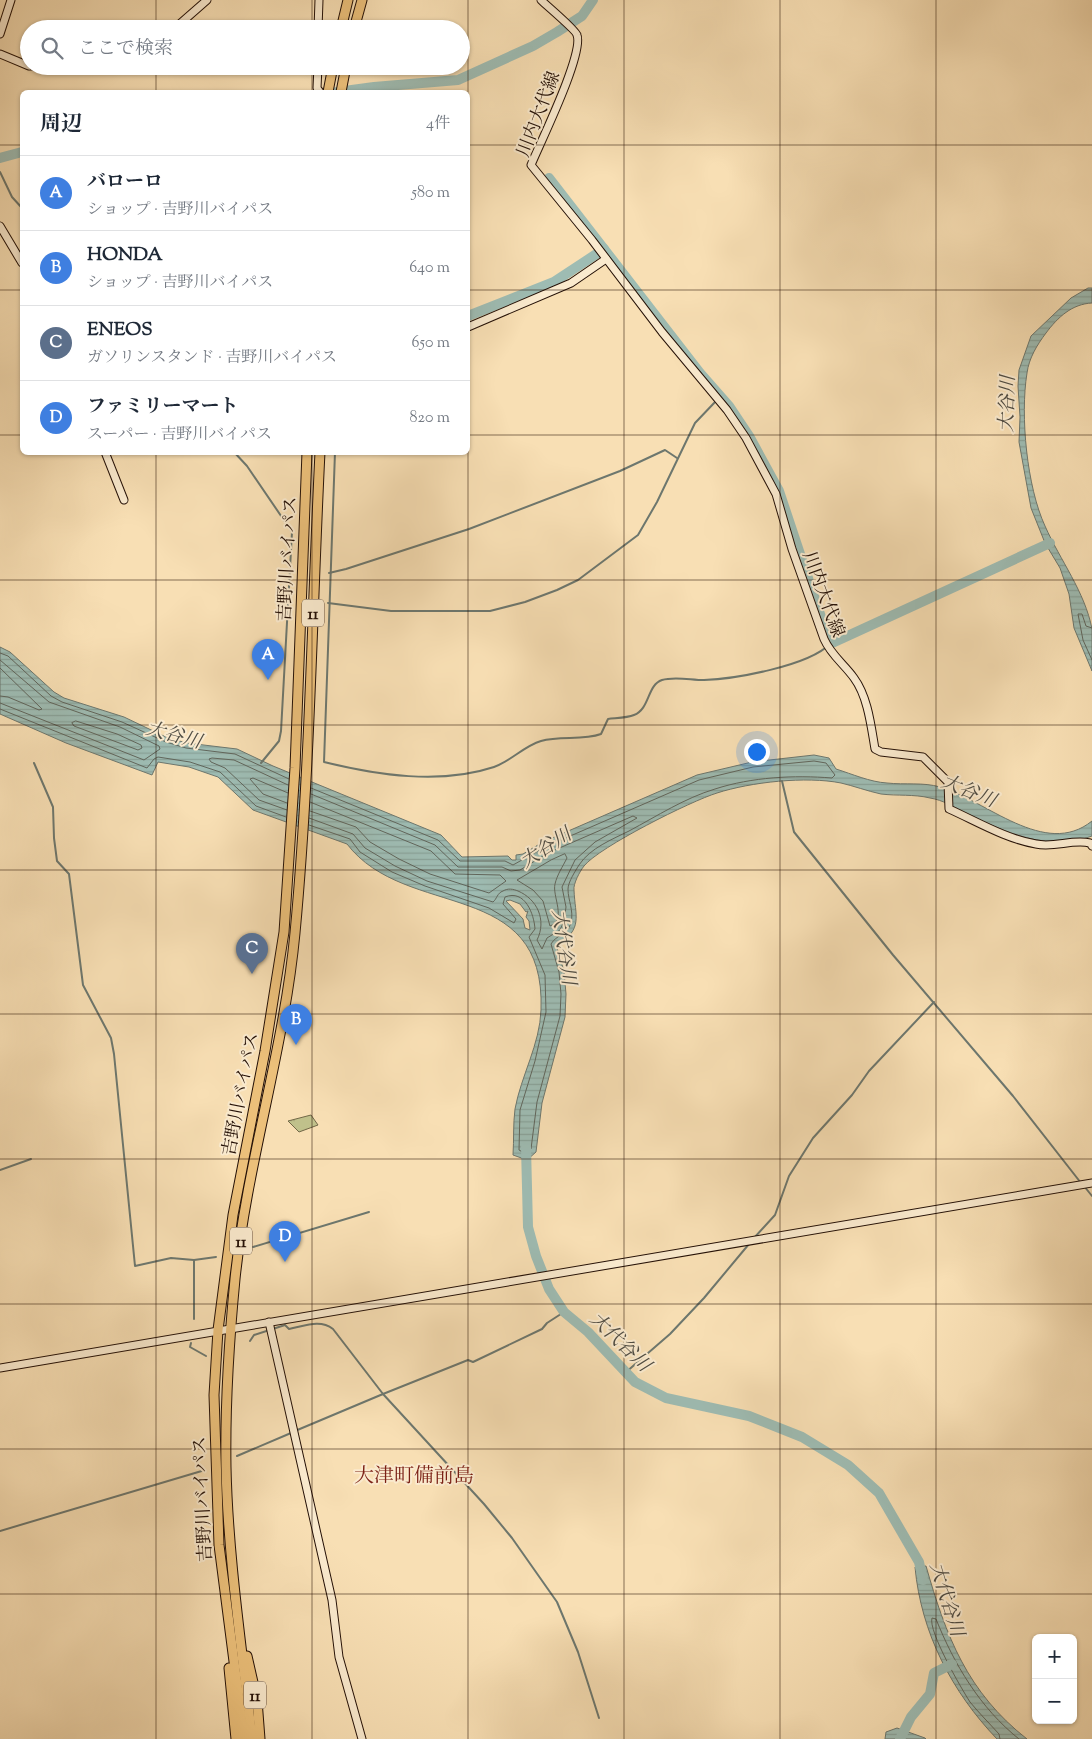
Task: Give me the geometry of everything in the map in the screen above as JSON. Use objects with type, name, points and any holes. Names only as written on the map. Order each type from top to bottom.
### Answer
[{"type":"highway","points":[[343,20],[348,0]]},
{"type":"highway","points":[[356,20],[362,0]]},
{"type":"highway","points":[[323,90],[329,75]]},
{"type":"highway","points":[[341,90],[344,75]]},
{"type":"highway","name":"吉野川バイパス","points":[[252,1739],[238,1651],[224,1595],[215,1459],[214,1395],[218,1330],[233,1215],[265,1051],[284,932],[291,832],[308,455]]},
{"type":"highway","name":"吉野川バイパス","points":[[244,1739],[238,1651],[240,1627],[226,1467],[231,1329],[236,1276],[245,1217],[276,1056],[295,936],[302,835],[320,455]]},
{"type":"highway","points":[[236,1739],[238,1651]]},
{"type":"highway","name":"11","points":[[238,1651],[257,1700],[260,1739]]},
{"type":"street","points":[[0,34],[11,0]]},
{"type":"street","points":[[184,20],[207,0]]},
{"type":"street","points":[[318,20],[319,0]]},
{"type":"street","name":"川内大代線","points":[[541,0],[577,34],[578,40],[574,62],[531,165],[718,400],[746,438],[776,494],[792,549],[829,652],[858,683],[872,726],[875,749],[881,752],[923,757],[948,782],[950,787],[949,809],[1036,844],[1064,845],[1084,842],[1090,843],[1092,846]]},
{"type":"street","points":[[0,54],[20,62]]},
{"type":"street","points":[[319,75],[322,90]]},
{"type":"street","points":[[0,226],[20,260]]},
{"type":"street","points":[[470,326],[571,283],[606,259]]},
{"type":"street","points":[[106,455],[124,500]]},
{"type":"street","points":[[0,1368],[1092,1183]]},
{"type":"street","points":[[268,1322],[332,1600],[339,1656],[362,1739]]},
{"type":"green space","points":[[311,1115],[318,1125],[299,1132],[288,1121]]},
{"type":"water","points":[[1088,288],[1092,288],[1092,303],[1078,306],[1066,312],[1046,333],[1034,352],[1027,373],[1024,410],[1030,472],[1039,510],[1051,539],[1078,589],[1089,615],[1092,629],[1092,671],[1074,628],[1069,594],[1060,568],[1045,543],[1031,508],[1019,442],[1018,386],[1019,370],[1031,336],[1071,298]]},
{"type":"water","name":"大谷川","points":[[0,647],[10,652],[54,692],[64,698],[124,717],[168,738],[187,743],[237,749],[273,766],[441,835],[462,857],[508,856],[512,860],[516,860],[516,855],[523,854],[543,842],[697,775],[752,762],[814,755],[829,758],[836,769],[868,779],[887,783],[940,787],[1035,830],[1055,834],[1074,831],[1092,821],[1092,836],[1076,841],[1059,842],[1027,838],[995,827],[935,799],[881,794],[827,781],[795,780],[762,783],[717,793],[667,815],[626,837],[607,848],[582,868],[574,887],[576,922],[574,928],[571,934],[556,945],[564,971],[565,1017],[542,1103],[536,1152],[527,1160],[513,1155],[514,1115],[534,1048],[541,1010],[537,968],[521,938],[497,919],[468,906],[403,884],[372,868],[347,844],[253,810],[218,777],[189,767],[158,762],[152,775],[66,743],[0,714]],"holes":[[[510,900],[520,904],[526,912],[528,911],[526,917],[529,921],[530,930],[525,928],[523,919],[506,901]]]},
{"type":"water","points":[[926,1566],[951,1639],[974,1682],[1006,1721],[1027,1739],[997,1739],[966,1702],[953,1681],[941,1660],[932,1638],[918,1591],[915,1567]]},
{"type":"water","points":[[897,1728],[926,1739],[885,1739],[886,1732]]},
{"type":"waterway","points":[[470,75],[533,46],[557,32],[582,16],[593,0]]},
{"type":"waterway","points":[[352,90],[458,80],[469,75]]},
{"type":"waterway","points":[[0,158],[20,153]]},
{"type":"waterway","points":[[0,172],[12,197],[20,206]]},
{"type":"waterway","points":[[549,178],[604,249]]},
{"type":"waterway","points":[[470,315],[554,282],[604,249],[700,373],[729,406],[749,436],[779,491],[830,644],[1050,543]]},
{"type":"waterway","points":[[328,603],[391,611],[490,611],[525,602],[578,580],[638,535],[657,502],[695,423],[716,401]]},
{"type":"waterway","points":[[329,573],[469,529],[620,471],[665,450],[677,458]]},
{"type":"waterway","points":[[237,455],[247,466],[292,532],[281,731],[279,741],[261,763]]},
{"type":"waterway","points":[[335,455],[324,762],[365,771],[409,776],[452,776],[473,772],[494,767],[541,741],[601,734],[608,719],[628,717],[639,712],[654,687],[662,680],[677,678],[704,680],[752,674],[805,659],[820,652],[830,644]]},
{"type":"waterway","points":[[34,763],[53,807],[57,861],[69,874],[83,985],[111,1038],[135,1266],[171,1258],[194,1260],[216,1257]]},
{"type":"waterway","points":[[782,781],[794,832],[893,955],[1013,1096],[1081,1183]]},
{"type":"waterway","points":[[754,1238],[775,1215],[789,1176],[813,1138],[852,1095],[869,1071],[934,1002]]},
{"type":"waterway","name":"大代谷川","points":[[526,1147],[528,1227],[536,1256],[549,1289],[564,1312],[588,1332],[635,1382],[666,1398],[749,1416],[802,1437],[848,1465],[879,1493],[919,1562],[923,1580]]},
{"type":"waterway","points":[[0,1170],[31,1159]]},
{"type":"waterway","points":[[1084,1186],[1092,1196]]},
{"type":"waterway","points":[[253,1247],[369,1212]]},
{"type":"waterway","points":[[625,1373],[670,1334],[704,1298],[749,1244]]},
{"type":"waterway","points":[[194,1261],[194,1319]]},
{"type":"waterway","points":[[250,1341],[254,1335],[285,1325],[289,1329],[312,1324],[323,1324],[333,1329],[383,1394],[468,1360],[473,1362],[542,1329],[547,1323],[564,1312]]},
{"type":"waterway","points":[[191,1343],[190,1347],[206,1356]]},
{"type":"waterway","points":[[295,1431],[383,1394],[484,1504],[512,1538],[557,1602],[578,1652],[599,1718]]},
{"type":"waterway","points":[[237,1456],[291,1433]]},
{"type":"waterway","points":[[0,1531],[205,1470]]},
{"type":"waterway","points":[[900,1739],[911,1717],[930,1694],[934,1673],[952,1664]]},
{"type":"place","name":"バローロ","points":[[268,680]]},
{"type":"place","name":"ENEOS","points":[[252,974]]},
{"type":"place","name":"HONDA","points":[[296,1045]]},
{"type":"place","name":"ファミリーマート","points":[[285,1262]]},
{"type":"district","name":"大津町備前島","points":[[414,1475]]}]
